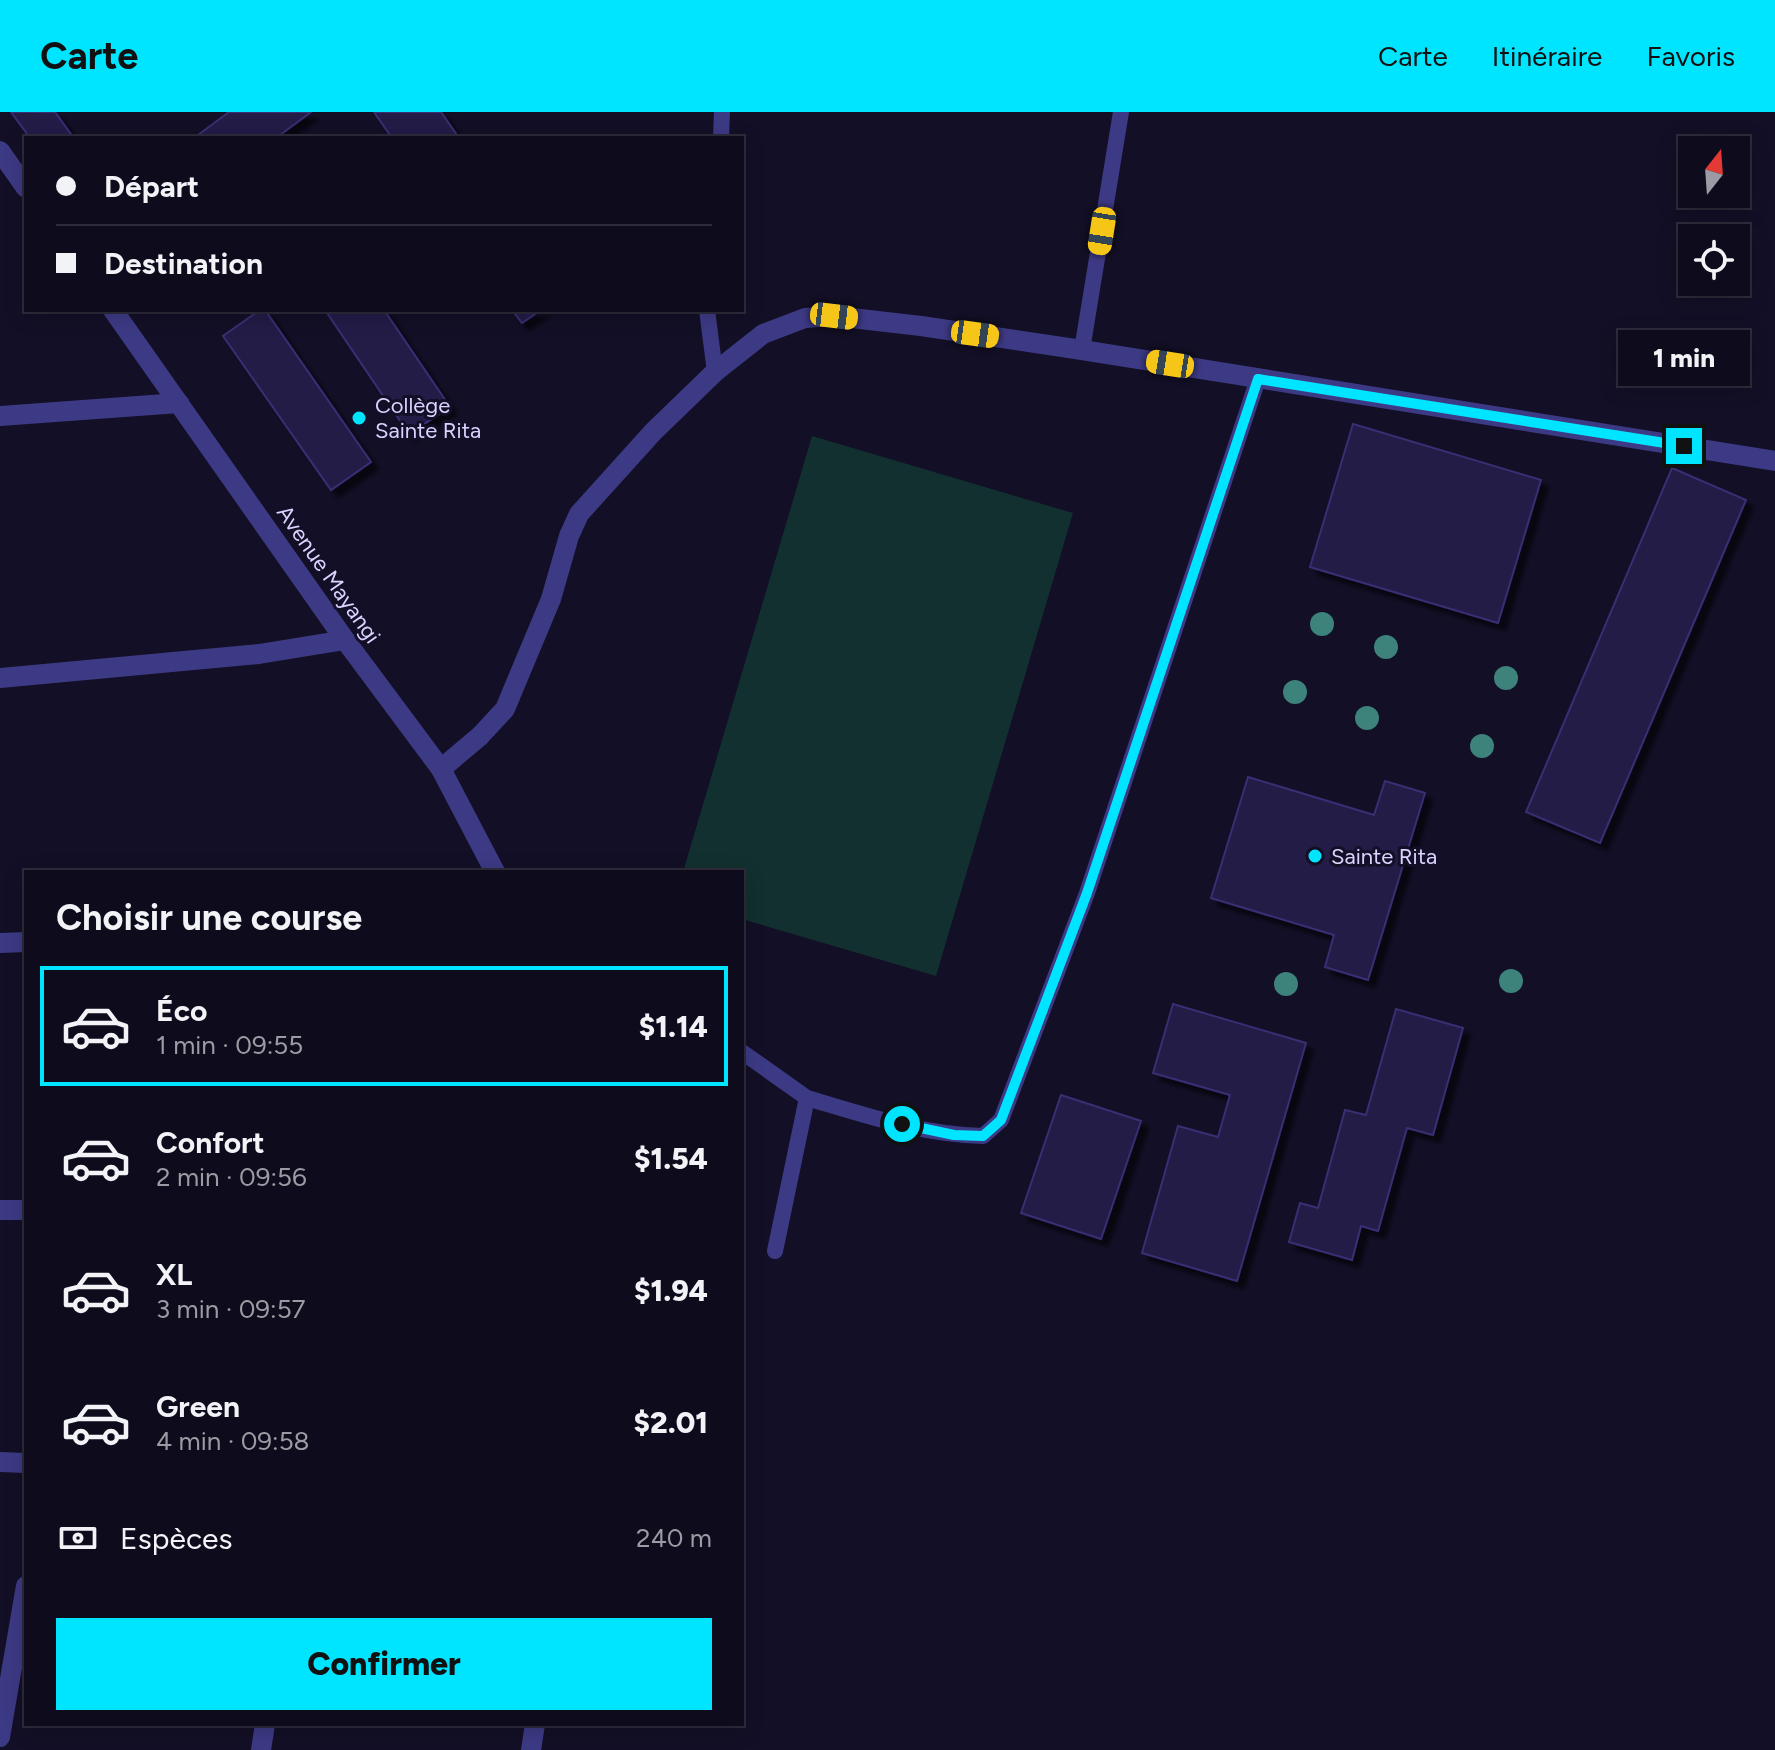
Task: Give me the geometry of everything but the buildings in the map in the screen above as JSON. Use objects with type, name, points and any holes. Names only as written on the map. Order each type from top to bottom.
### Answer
[{"type":"street","points":[[1,153],[24,185]]},
{"type":"street","name":"Avenue Mayangi","points":[[114,312],[345,640],[441,769],[494,870]]},
{"type":"street","points":[[441,769],[480,736],[505,709],[551,599],[569,536],[579,514],[653,432],[715,372],[763,334],[805,318],[834,316],[1082,350],[1775,461]]},
{"type":"street","points":[[0,416],[179,403]]},
{"type":"street","points":[[0,678],[259,654],[345,640]]},
{"type":"street","points":[[0,943],[24,942]]},
{"type":"street","points":[[0,1210],[24,1210]]},
{"type":"street","points":[[0,1462],[24,1463]]},
{"type":"street","points":[[0,1737],[24,1598]]},
{"type":"street","points":[[261,1750],[265,1726]]},
{"type":"street","points":[[531,1750],[535,1726]]},
{"type":"lane","points":[[721,136],[722,112]]},
{"type":"lane","points":[[1082,350],[1121,112]]},
{"type":"lane","points":[[707,312],[715,372]]},
{"type":"lane","points":[[744,1053],[807,1098],[876,1118],[954,1135],[983,1136],[1001,1120],[1087,893],[1258,379]]},
{"type":"lane","points":[[775,1251],[807,1098]]},
{"type":"green space","points":[[812,436],[1073,513],[936,976],[744,920],[744,870],[684,870]]},
{"type":"place","name":"Collège Sainte Rita","points":[[359,418]]},
{"type":"place","name":"Sainte Rita","points":[[1315,856]]},
{"type":"route","points":[[902,1124],[954,1135],[983,1136],[1001,1120],[1087,893],[1258,379],[1684,446]]}]
